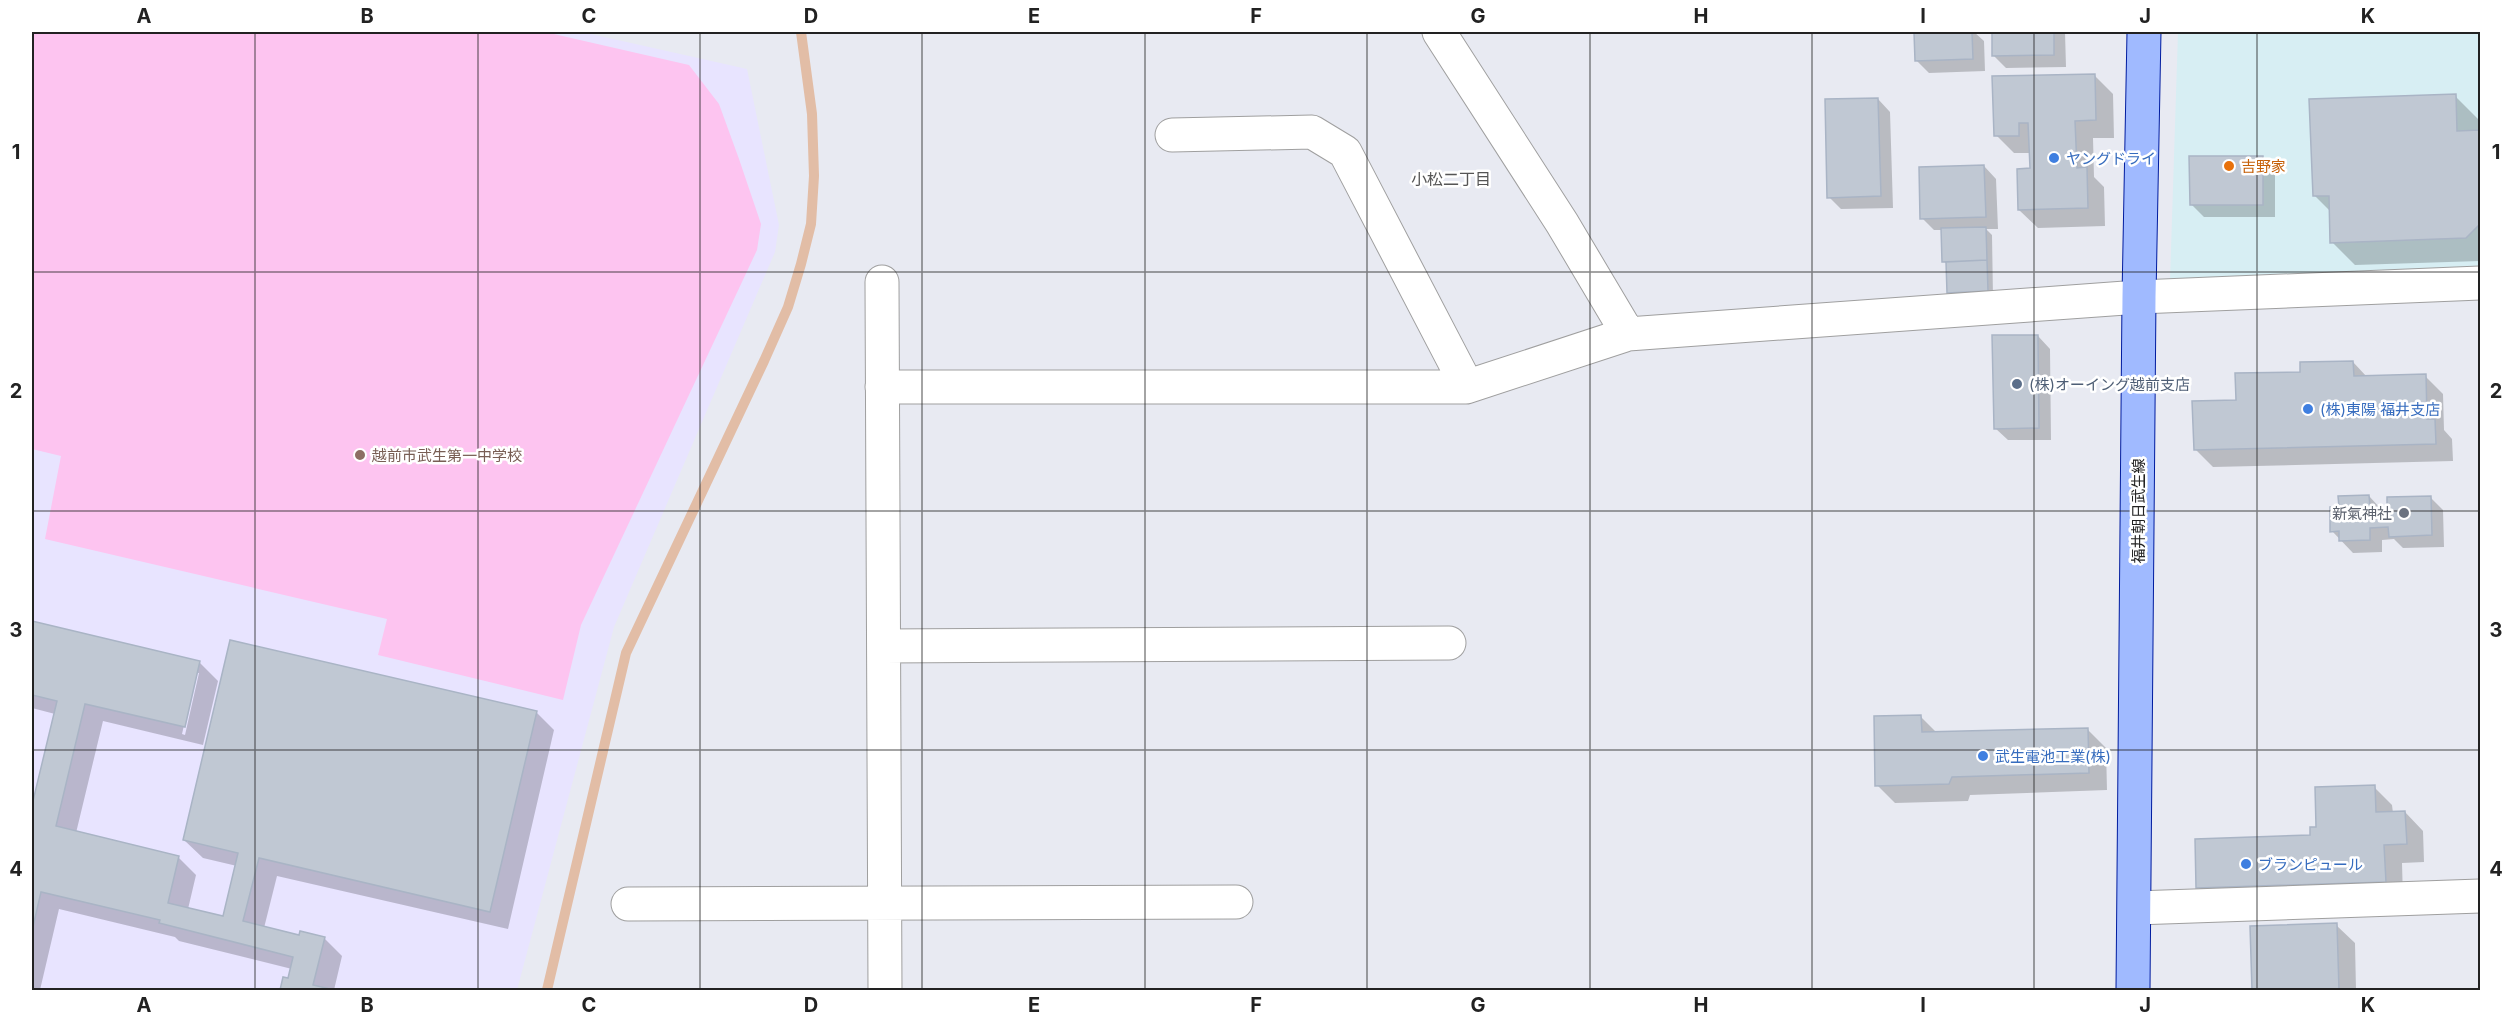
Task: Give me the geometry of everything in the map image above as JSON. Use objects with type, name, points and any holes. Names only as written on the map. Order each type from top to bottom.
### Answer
[{"type":"main road","name":"福井朝日武生線","points":[[2133,990],[2139,297],[2144,32]]},
{"type":"street","points":[[1439,32],[1562,223],[1628,334]]},
{"type":"street","points":[[1172,135],[1312,132],[1345,152],[1467,386]]},
{"type":"street","points":[[882,282],[885,990]]},
{"type":"street","points":[[882,387],[1467,386],[1628,334],[2139,297],[2481,283]]},
{"type":"street","points":[[884,646],[1449,643]]},
{"type":"street","points":[[2135,908],[2481,896]]},
{"type":"street","points":[[628,904],[1236,903]]},
{"type":"shaded area","name":"越前市武生第一中学校","points":[[32,32],[582,32],[747,69],[779,225],[775,252],[614,627],[517,990],[32,990]]},
{"type":"shaded area","name":"越前市武生第一中学校","points":[[33,32],[545,32],[689,65],[719,104],[761,224],[757,250],[581,625],[563,700],[378,655],[387,619],[45,539],[61,456],[32,449]]},
{"type":"shaded area","points":[[2178,32],[2480,32],[2480,270],[2170,281]]},
{"type":"building","points":[[1914,32],[1972,32],[1973,59],[1915,61]]},
{"type":"building","points":[[1992,32],[2054,32],[2054,55],[1992,56]]},
{"type":"building","points":[[2095,74],[2096,120],[2075,121],[2077,168],[2087,167],[2088,208],[2018,210],[2017,169],[2030,168],[2028,123],[2019,123],[2019,136],[1994,136],[1992,76]]},
{"type":"building","points":[[2456,94],[2457,131],[2480,130],[2480,224],[2466,238],[2330,243],[2329,196],[2313,196],[2309,99]]},
{"type":"building","points":[[1878,98],[1881,196],[1827,198],[1825,99]]},
{"type":"building","points":[[2189,156],[2263,156],[2263,205],[2190,205]]},
{"type":"building","points":[[1984,165],[1986,217],[1920,219],[1919,167]]},
{"type":"building","points":[[1986,227],[1987,260],[1942,262],[1941,228]]},
{"type":"building","points":[[1987,260],[1988,291],[1947,293],[1946,262]]},
{"type":"building","points":[[1992,335],[2038,335],[2039,428],[1994,429]]},
{"type":"building","points":[[2353,361],[2354,376],[2426,374],[2427,419],[2435,419],[2436,444],[2194,450],[2192,401],[2236,400],[2235,373],[2300,372],[2300,362]]},
{"type":"building","points":[[2369,495],[2370,509],[2387,509],[2387,497],[2431,496],[2432,535],[2389,537],[2388,527],[2370,528],[2370,540],[2339,541],[2339,531],[2330,532],[2330,507],[2339,507],[2338,496]]},
{"type":"building","points":[[32,621],[200,661],[185,727],[85,704],[56,826],[179,856],[168,903],[223,916],[238,853],[183,840],[230,640],[537,711],[490,912],[259,858],[243,921],[299,935],[300,931],[325,937],[313,985],[334,990],[280,990],[283,977],[288,978],[293,957],[159,923],[160,920],[41,892],[32,931],[32,805],[57,701],[32,695]]},
{"type":"building","points":[[1921,715],[1922,732],[2088,728],[2089,773],[1952,777],[1949,784],[1875,786],[1874,716]]},
{"type":"building","points":[[2375,785],[2376,812],[2405,811],[2407,844],[2384,845],[2386,882],[2196,888],[2195,839],[2310,835],[2310,827],[2316,827],[2315,787]]},
{"type":"building","points":[[2337,923],[2339,990],[2252,990],[2250,926]]},
{"type":"waterway","points":[[547,990],[626,653],[764,361],[788,307],[801,264],[811,224],[814,176],[812,114],[801,32]]},
{"type":"place","name":"ヤングドライ","points":[[2054,158]]},
{"type":"place","name":"吉野家","points":[[2229,166]]},
{"type":"place","name":"(株)オーイング越前支店","points":[[2017,384]]},
{"type":"place","name":"(株)東陽 福井支店","points":[[2308,409]]},
{"type":"place","name":"越前市武生第一中学校","points":[[360,455]]},
{"type":"place","name":"新氣神社","points":[[2404,513]]},
{"type":"place","name":"武生電池工業(株)","points":[[1983,756]]},
{"type":"place","name":"ブランピュール","points":[[2246,864]]},
{"type":"district","name":"小松二丁目","points":[[1451,179]]}]
